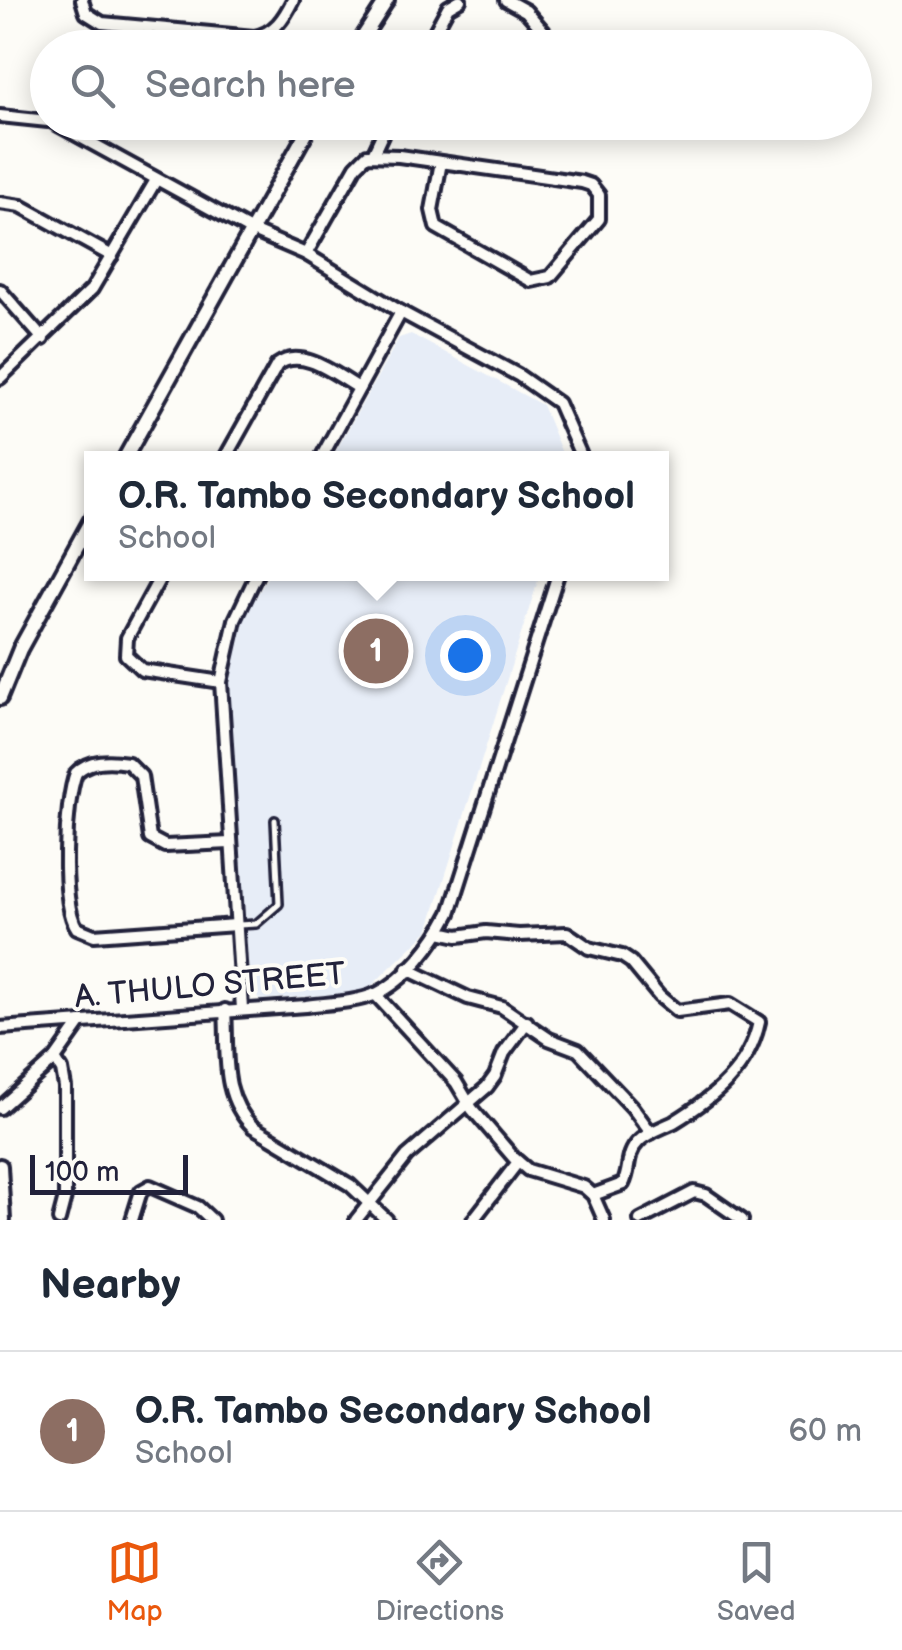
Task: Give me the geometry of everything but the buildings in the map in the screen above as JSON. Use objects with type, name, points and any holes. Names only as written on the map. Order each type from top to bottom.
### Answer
[{"type":"street","points":[[82,0],[86,13],[102,23],[184,30]]},
{"type":"street","points":[[272,30],[293,0]]},
{"type":"street","points":[[368,30],[387,0]]},
{"type":"street","points":[[436,0],[448,8]]},
{"type":"street","points":[[436,30],[448,8],[460,0]]},
{"type":"street","points":[[506,0],[521,7],[542,30]]},
{"type":"street","points":[[0,116],[30,120]]},
{"type":"street","points":[[83,140],[250,230],[306,254],[401,312],[518,374],[554,398],[579,451]]},
{"type":"street","points":[[129,451],[302,140]]},
{"type":"street","points":[[373,154],[380,140]]},
{"type":"street","points":[[306,254],[356,166],[373,154],[441,162],[582,182],[599,195],[601,214],[595,228],[550,276],[531,282],[436,227],[432,210],[441,162]]},
{"type":"street","points":[[0,378],[84,298],[156,180]]},
{"type":"street","points":[[0,202],[28,209],[112,256]]},
{"type":"street","points":[[0,290],[43,338]]},
{"type":"street","points":[[325,451],[401,312]]},
{"type":"street","points":[[229,451],[283,360],[302,358],[358,388]]},
{"type":"street","points":[[0,698],[20,649],[84,533]]},
{"type":"street","points":[[158,581],[127,638],[126,655],[142,670],[222,682]]},
{"type":"street","points":[[242,1009],[222,682],[235,620],[254,581]]},
{"type":"street","name":"A. THULO STREET","points":[[0,1028],[346,1001],[375,994],[407,970],[440,932],[450,913],[556,581]]},
{"type":"street","points":[[230,843],[165,846],[150,838],[141,776],[128,763],[98,762],[76,773],[66,830],[69,912],[77,928],[94,935],[236,925]]},
{"type":"street","points":[[440,932],[458,936],[566,932],[593,950],[616,954],[631,962],[676,1011],[730,1004],[758,1022],[728,1084],[672,1123],[642,1138],[629,1153],[627,1177],[622,1184],[593,1195]]},
{"type":"street","points":[[407,970],[468,998],[502,1007],[550,1039],[571,1046],[589,1059],[651,1133]]},
{"type":"street","points":[[375,994],[456,1082],[518,1162],[528,1170],[584,1186],[593,1195],[604,1220]]},
{"type":"street","points":[[225,1010],[224,1043],[231,1098],[240,1114],[253,1127],[350,1185],[387,1220]]},
{"type":"street","points":[[0,1108],[55,1059],[81,1022]]},
{"type":"street","points":[[356,1220],[407,1156],[495,1076],[504,1053],[527,1022]]},
{"type":"street","points":[[55,1059],[65,1086],[66,1197],[59,1220]]},
{"type":"street","points":[[474,1220],[518,1162]]},
{"type":"street","points":[[0,1166],[3,1220]]},
{"type":"street","points":[[132,1220],[140,1191],[146,1186],[198,1207],[212,1220]]},
{"type":"street","points":[[640,1220],[694,1192],[733,1210],[742,1220]]},
{"type":"street","points":[[198,1207],[200,1220]]},
{"type":"lane","points":[[236,925],[256,924],[279,904],[275,820]]},
{"type":"shaded area","points":[[411,334],[542,405],[561,451],[336,451],[399,338]]},
{"type":"shaded area","points":[[265,581],[538,581],[428,931],[365,992],[261,1000],[250,991],[229,683],[244,619]]},
{"type":"place","name":"O.R. Tambo Secondary School","points":[[376,651]]}]
